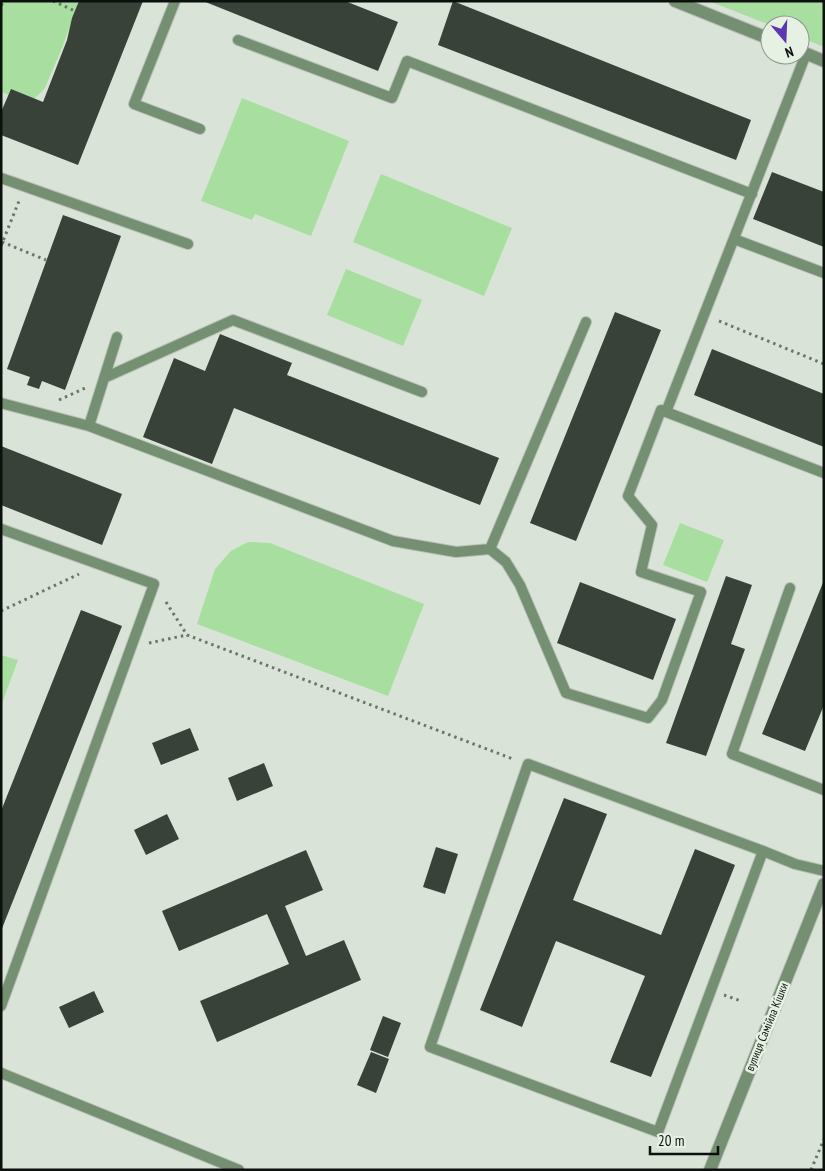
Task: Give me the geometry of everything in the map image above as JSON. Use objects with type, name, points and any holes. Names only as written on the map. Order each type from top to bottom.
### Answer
[{"type":"street","points":[[675,1],[760,35]]},
{"type":"street","points":[[810,55],[824,61]]},
{"type":"street","name":"вулиця Самійла Кішки","points":[[710,1170],[824,884]]},
{"type":"lane","points":[[175,1],[134,104],[200,129]]},
{"type":"lane","points":[[238,40],[392,98],[407,61],[752,194]]},
{"type":"lane","points":[[666,412],[752,194],[798,65]]},
{"type":"lane","points":[[1,178],[188,244]]},
{"type":"lane","points":[[734,239],[824,273]]},
{"type":"lane","points":[[104,378],[233,320],[422,392]]},
{"type":"lane","points":[[490,549],[586,322]]},
{"type":"lane","points":[[90,426],[117,337]]},
{"type":"lane","points":[[1,403],[90,426],[393,540],[456,552],[490,549],[506,562],[520,585],[566,693],[648,718],[662,700],[701,592],[641,572],[652,525],[628,496],[662,410],[824,473]]},
{"type":"lane","points":[[1,529],[154,584],[1,1006]]},
{"type":"lane","points":[[790,588],[732,754],[824,790]]},
{"type":"lane","points":[[763,851],[658,1132],[430,1047],[528,764],[763,851],[795,864],[824,871]]},
{"type":"lane","points":[[1,1073],[239,1170]]},
{"type":"path","points":[[1,5],[6,1]]},
{"type":"path","points":[[53,1],[75,10]]},
{"type":"path","points":[[24,186],[2,243],[46,260]]},
{"type":"path","points":[[704,315],[824,364]]},
{"type":"path","points":[[36,412],[104,378]]},
{"type":"path","points":[[1,611],[100,564]]},
{"type":"path","points":[[154,584],[187,635]]},
{"type":"path","points":[[132,646],[187,635],[528,764]]},
{"type":"path","points":[[811,1170],[824,1139]]},
{"type":"green space","points":[[1,1],[79,1],[45,88],[30,103],[1,92]]},
{"type":"green space","points":[[709,1],[824,1],[824,47],[810,41],[810,15],[760,15],[760,21]]},
{"type":"green space","points":[[242,98],[349,141],[311,236],[255,214],[252,220],[201,201]]},
{"type":"green space","points":[[381,174],[512,228],[484,296],[353,242]]},
{"type":"green space","points":[[346,269],[422,300],[403,346],[327,315]]},
{"type":"green space","points":[[680,523],[724,540],[707,582],[663,565]]},
{"type":"green space","points":[[248,542],[270,543],[424,604],[388,696],[197,624],[215,569],[231,551]]},
{"type":"green space","points":[[1,655],[18,660],[1,706]]},
{"type":"building","points":[[79,1],[143,1],[78,165],[1,135],[1,112],[11,89],[43,102],[67,40],[72,18]]},
{"type":"building","points":[[203,1],[345,1],[398,22],[378,71]]},
{"type":"building","points":[[453,1],[751,120],[736,160],[438,45]]},
{"type":"building","points":[[772,172],[824,192],[824,247],[753,219]]},
{"type":"building","points":[[63,215],[121,236],[65,390],[42,381],[39,389],[27,385],[30,377],[7,369]]},
{"type":"building","points":[[615,312],[661,330],[576,541],[530,523]]},
{"type":"building","points":[[220,334],[292,363],[287,375],[499,458],[480,505],[234,408],[212,464],[143,437],[174,358],[205,371]]},
{"type":"building","points":[[712,349],[824,394],[824,447],[694,395]]},
{"type":"building","points":[[1,446],[122,494],[102,545],[1,505]]},
{"type":"building","points":[[726,576],[752,585],[731,644],[745,649],[706,756],[666,743]]},
{"type":"building","points":[[824,580],[824,705],[805,751],[762,734]]},
{"type":"building","points":[[580,582],[676,619],[653,680],[557,643]]},
{"type":"building","points":[[81,610],[122,626],[1,931],[1,811]]},
{"type":"building","points":[[190,728],[199,750],[161,765],[152,743]]},
{"type":"building","points":[[264,763],[273,786],[237,801],[228,778]]},
{"type":"building","points":[[564,798],[607,814],[573,900],[661,935],[695,849],[735,865],[651,1077],[610,1062],[645,976],[556,941],[522,1027],[480,1010]]},
{"type":"building","points":[[167,814],[179,839],[146,855],[134,830]]},
{"type":"building","points":[[436,847],[458,854],[445,894],[423,887]]},
{"type":"building","points":[[306,850],[323,890],[285,906],[306,956],[344,940],[361,980],[217,1042],[200,1001],[289,964],[267,914],[179,951],[162,911]]},
{"type":"building","points":[[94,991],[104,1012],[69,1028],[59,1007]]},
{"type":"building","points":[[383,1016],[401,1023],[388,1057],[370,1050]]},
{"type":"building","points":[[371,1052],[389,1059],[376,1093],[357,1085]]}]
